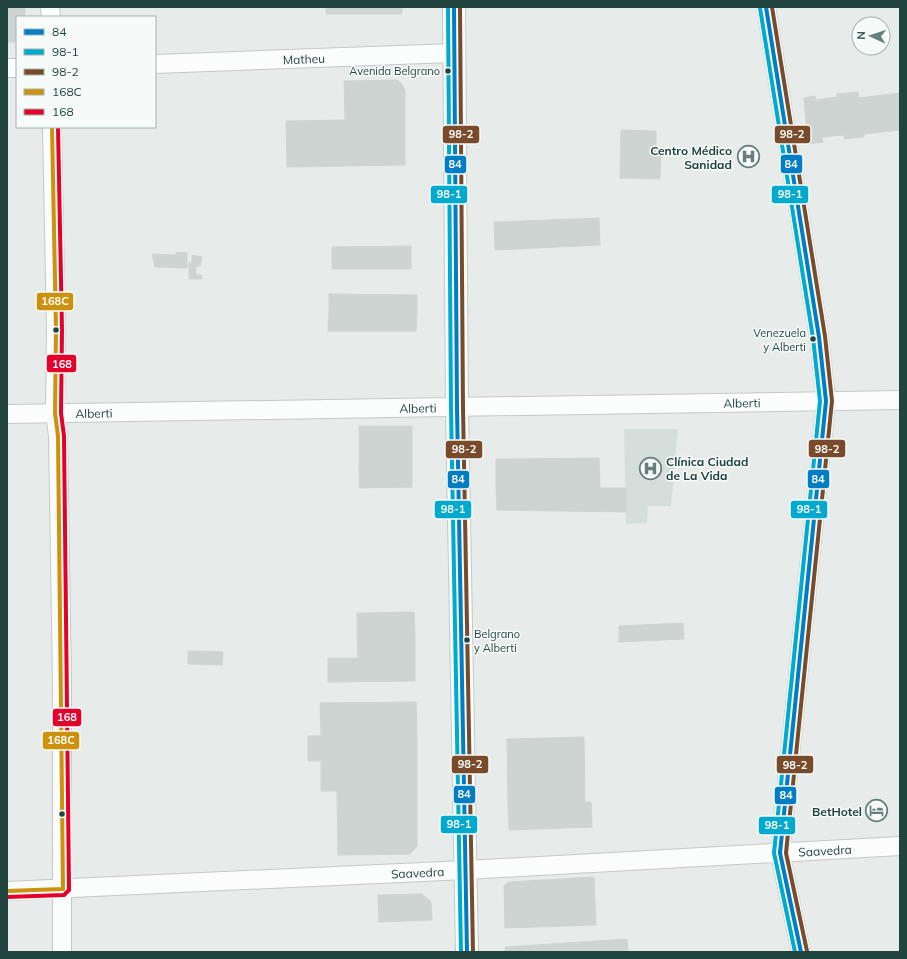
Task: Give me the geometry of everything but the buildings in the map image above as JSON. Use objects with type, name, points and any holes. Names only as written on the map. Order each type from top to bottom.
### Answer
[{"type":"main road","points":[[454,7],[453,53],[457,408],[467,952]]},
{"type":"street","points":[[766,7],[818,329],[826,400],[780,853],[801,952]]},
{"type":"street","name":"Matheu","points":[[156,64],[453,53]]},
{"type":"street","points":[[52,128],[56,330],[55,412],[58,436],[62,676],[62,952]]},
{"type":"street","name":"Alberti","points":[[7,414],[55,412],[457,408],[826,400],[900,400]]},
{"type":"street","name":"Saavedra","points":[[7,891],[466,870],[900,846]]},
{"type":"shaded area","name":"Clínica Ciudad de La Vida","points":[[624,429],[678,429],[671,506],[648,506],[647,523],[626,524]]},
{"type":"transit line","name":"98-1","points":[[448,7],[451,408],[461,952]]},
{"type":"transit line","name":"84","points":[[454,7],[457,408],[467,952]]},
{"type":"transit line","name":"98-2","points":[[460,7],[463,408],[473,952]]},
{"type":"transit line","name":"84","points":[[766,7],[819,337],[826,401],[780,853],[801,952]]},
{"type":"transit line","name":"98-2","points":[[772,7],[825,336],[832,401],[786,853],[807,951]]},
{"type":"transit line","name":"98-1","points":[[760,8],[813,338],[820,401],[774,853],[795,952]]},
{"type":"transit line","name":"168C","points":[[7,891],[63,889],[58,436],[55,413],[56,330],[52,128]]},
{"type":"transit line","name":"168","points":[[7,897],[64,895],[69,890],[64,436],[61,413],[62,330],[58,128]]},
{"type":"place","name":"Avenida Belgrano","points":[[448,71]]},
{"type":"place","name":"Centro Médico Sanidad","points":[[748,157]]},
{"type":"place","name":"Venezuela y Alberti","points":[[813,339]]},
{"type":"place","name":"Clínica Ciudad de La Vida","points":[[650,468]]},
{"type":"place","name":"Belgrano y Alberti","points":[[467,640]]},
{"type":"place","name":"BetHotel","points":[[877,811]]}]
